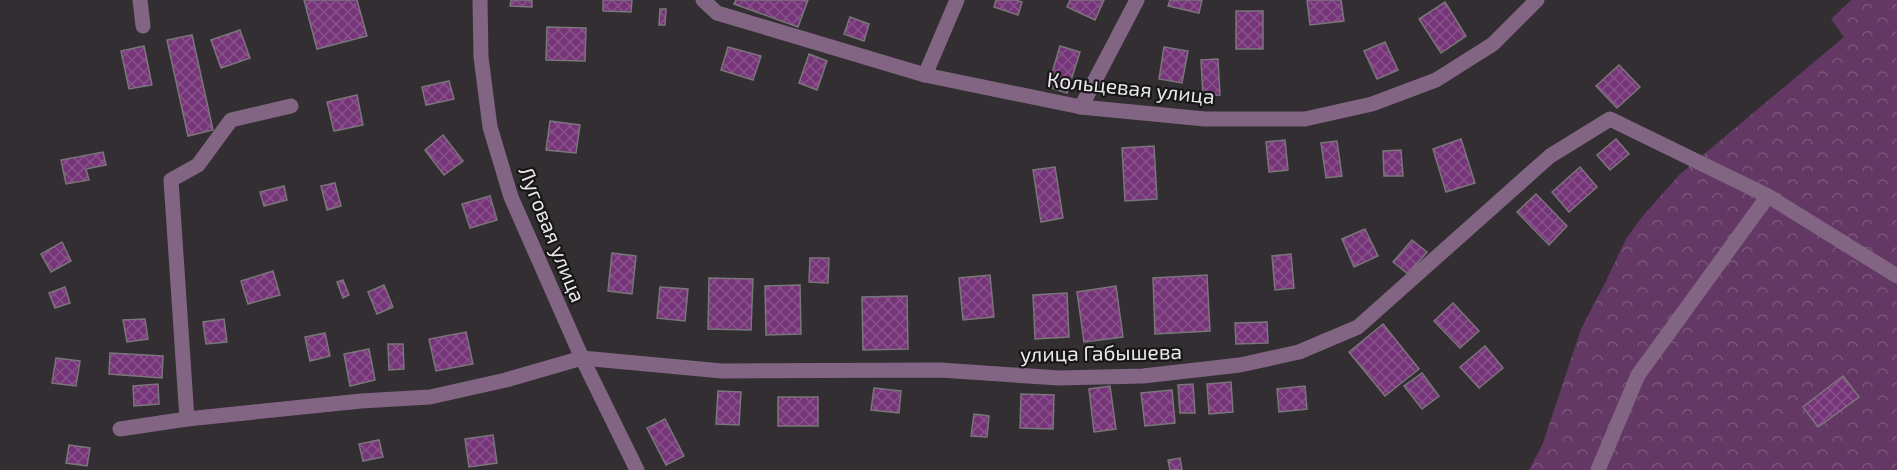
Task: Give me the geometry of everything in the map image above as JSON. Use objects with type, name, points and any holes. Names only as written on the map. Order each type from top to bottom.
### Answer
[{"type":"street","points":[[140,0],[142,26]]},
{"type":"street","name":"Луговая улица","points":[[480,0],[481,57],[490,127],[511,197],[582,358],[638,470]]},
{"type":"street","name":"Кольцевая улица","points":[[703,0],[717,13],[925,75],[1081,107],[1205,119],[1305,119],[1372,104],[1436,80],[1492,44],[1537,0]]},
{"type":"street","points":[[925,75],[957,0]]},
{"type":"street","points":[[1081,107],[1137,0]]},
{"type":"street","points":[[187,419],[171,180],[198,165],[231,120],[291,106]]},
{"type":"street","name":"улица Габышева","points":[[582,358],[722,371],[940,370],[1059,378],[1143,376],[1240,365],[1299,352],[1358,327],[1550,156],[1610,119],[1768,196]]},
{"type":"street","points":[[1598,470],[1638,375],[1768,196],[1897,276]]},
{"type":"street","points":[[120,429],[187,419],[430,396],[506,380],[582,358]]},
{"type":"green space","points":[[1851,0],[1897,0],[1897,470],[1529,470],[1543,443],[1581,329],[1626,239],[1641,218],[1679,175],[1844,37],[1831,19]]},
{"type":"building","points":[[304,0],[357,0],[367,36],[317,49]]},
{"type":"building","points":[[511,0],[532,0],[532,7],[510,6]]},
{"type":"building","points":[[603,0],[632,0],[631,12],[603,11]]},
{"type":"building","points":[[736,0],[808,0],[798,27],[734,4]]},
{"type":"building","points":[[996,0],[1022,2],[1018,15],[994,7]]},
{"type":"building","points":[[1070,0],[1104,0],[1095,20],[1067,7]]},
{"type":"building","points":[[1170,0],[1202,0],[1199,13],[1168,6]]},
{"type":"building","points":[[1307,0],[1341,0],[1344,21],[1310,25]]},
{"type":"building","points":[[1445,2],[1466,36],[1441,53],[1419,19]]},
{"type":"building","points":[[660,9],[666,9],[665,25],[659,25]]},
{"type":"building","points":[[1236,11],[1263,11],[1263,49],[1236,49]]},
{"type":"building","points":[[850,17],[869,24],[864,41],[844,34]]},
{"type":"building","points":[[547,27],[586,28],[585,61],[546,60]]},
{"type":"building","points":[[240,30],[250,58],[221,68],[211,40]]},
{"type":"building","points":[[192,35],[213,130],[188,136],[167,40]]},
{"type":"building","points":[[1385,42],[1398,70],[1377,79],[1364,51]]},
{"type":"building","points":[[144,46],[152,85],[129,89],[121,51]]},
{"type":"building","points":[[1060,46],[1080,52],[1067,93],[1048,87]]},
{"type":"building","points":[[728,47],[761,56],[753,80],[721,70]]},
{"type":"building","points":[[1164,47],[1188,51],[1182,83],[1159,79]]},
{"type":"building","points":[[809,54],[827,61],[817,90],[799,83]]},
{"type":"building","points":[[1218,59],[1220,95],[1203,96],[1201,60]]},
{"type":"building","points":[[1619,65],[1640,87],[1617,108],[1596,86]]},
{"type":"building","points":[[449,81],[454,99],[426,105],[422,87]]},
{"type":"building","points":[[357,95],[363,125],[334,131],[327,102]]},
{"type":"building","points":[[550,121],[580,125],[576,153],[546,150]]},
{"type":"building","points":[[443,135],[463,161],[444,175],[425,150]]},
{"type":"building","points":[[1461,139],[1475,183],[1446,192],[1433,149]]},
{"type":"building","points":[[1616,139],[1629,154],[1610,170],[1597,155]]},
{"type":"building","points":[[1285,140],[1288,170],[1269,172],[1266,142]]},
{"type":"building","points":[[1337,141],[1342,176],[1326,178],[1321,143]]},
{"type":"building","points":[[1154,146],[1157,199],[1125,201],[1122,148]]},
{"type":"building","points":[[1401,150],[1403,176],[1384,176],[1383,151]]},
{"type":"building","points":[[103,152],[106,165],[86,169],[89,180],[66,184],[61,160]]},
{"type":"building","points":[[1055,167],[1063,218],[1041,222],[1033,170]]},
{"type":"building","points":[[1580,167],[1597,187],[1569,212],[1552,192]]},
{"type":"building","points":[[335,183],[341,206],[327,210],[321,186]]},
{"type":"building","points":[[284,186],[287,200],[264,206],[260,192]]},
{"type":"building","points":[[1536,194],[1567,226],[1549,245],[1517,212]]},
{"type":"building","points":[[490,196],[497,220],[470,228],[462,204]]},
{"type":"building","points":[[1365,229],[1378,256],[1354,267],[1342,239]]},
{"type":"building","points":[[1412,240],[1427,252],[1408,274],[1393,262]]},
{"type":"building","points":[[62,242],[71,261],[51,272],[41,254]]},
{"type":"building","points":[[612,253],[636,256],[632,294],[608,291]]},
{"type":"building","points":[[1291,254],[1294,288],[1275,290],[1272,256]]},
{"type":"building","points":[[810,258],[829,258],[828,283],[809,282]]},
{"type":"building","points":[[273,271],[280,295],[248,304],[241,281]]},
{"type":"building","points":[[990,275],[994,317],[963,320],[959,278]]},
{"type":"building","points":[[1207,275],[1210,331],[1155,334],[1153,278]]},
{"type":"building","points":[[709,278],[753,279],[751,330],[708,329]]},
{"type":"building","points":[[343,280],[349,295],[343,298],[337,282]]},
{"type":"building","points":[[384,285],[393,307],[377,314],[368,292]]},
{"type":"building","points":[[800,285],[801,334],[766,335],[765,286]]},
{"type":"building","points":[[1116,286],[1123,337],[1084,342],[1077,292]]},
{"type":"building","points":[[65,287],[70,303],[55,308],[49,293]]},
{"type":"building","points":[[660,287],[688,289],[685,321],[657,318]]},
{"type":"building","points":[[1067,293],[1069,337],[1035,339],[1033,295]]},
{"type":"building","points":[[907,296],[908,349],[863,350],[862,297]]},
{"type":"building","points":[[1453,303],[1479,331],[1460,348],[1434,321]]},
{"type":"building","points":[[145,319],[148,339],[127,342],[123,320]]},
{"type":"building","points":[[224,319],[227,342],[206,344],[203,322]]},
{"type":"building","points":[[1267,322],[1268,343],[1236,344],[1235,323]]},
{"type":"building","points":[[1383,324],[1419,369],[1385,396],[1349,352]]},
{"type":"building","points":[[466,332],[473,364],[436,371],[429,339]]},
{"type":"building","points":[[325,333],[330,356],[310,361],[305,337]]},
{"type":"building","points":[[388,344],[403,344],[404,369],[389,370]]},
{"type":"building","points":[[1485,346],[1503,368],[1479,388],[1460,367]]},
{"type":"building","points":[[369,349],[375,380],[350,386],[344,354]]},
{"type":"building","points":[[110,353],[163,356],[162,378],[109,374]]},
{"type":"building","points":[[56,358],[80,361],[76,386],[52,383]]},
{"type":"building","points":[[1422,373],[1439,396],[1422,409],[1404,386]]},
{"type":"building","points":[[1843,376],[1859,397],[1818,427],[1803,407]]},
{"type":"building","points":[[1231,382],[1233,412],[1209,414],[1207,384]]},
{"type":"building","points":[[158,384],[159,404],[134,406],[133,386]]},
{"type":"building","points":[[1193,384],[1195,413],[1180,413],[1178,385]]},
{"type":"building","points":[[1110,386],[1116,429],[1094,432],[1089,389]]},
{"type":"building","points":[[1305,386],[1307,409],[1279,412],[1277,389]]},
{"type":"building","points":[[874,388],[901,391],[899,413],[871,410]]},
{"type":"building","points":[[1172,390],[1175,423],[1145,426],[1141,393]]},
{"type":"building","points":[[718,391],[741,392],[739,425],[716,424]]},
{"type":"building","points":[[1021,394],[1054,395],[1053,429],[1020,428]]},
{"type":"building","points":[[778,397],[818,397],[818,426],[778,426]]},
{"type":"building","points":[[974,414],[989,416],[987,437],[971,436]]},
{"type":"building","points":[[665,419],[684,456],[666,465],[647,428]]},
{"type":"building","points":[[493,435],[497,463],[469,467],[465,439]]},
{"type":"building","points":[[379,440],[383,457],[363,461],[359,444]]},
{"type":"building","points":[[69,445],[90,448],[87,466],[66,463]]},
{"type":"building","points":[[1180,458],[1182,470],[1170,470],[1168,460]]}]
